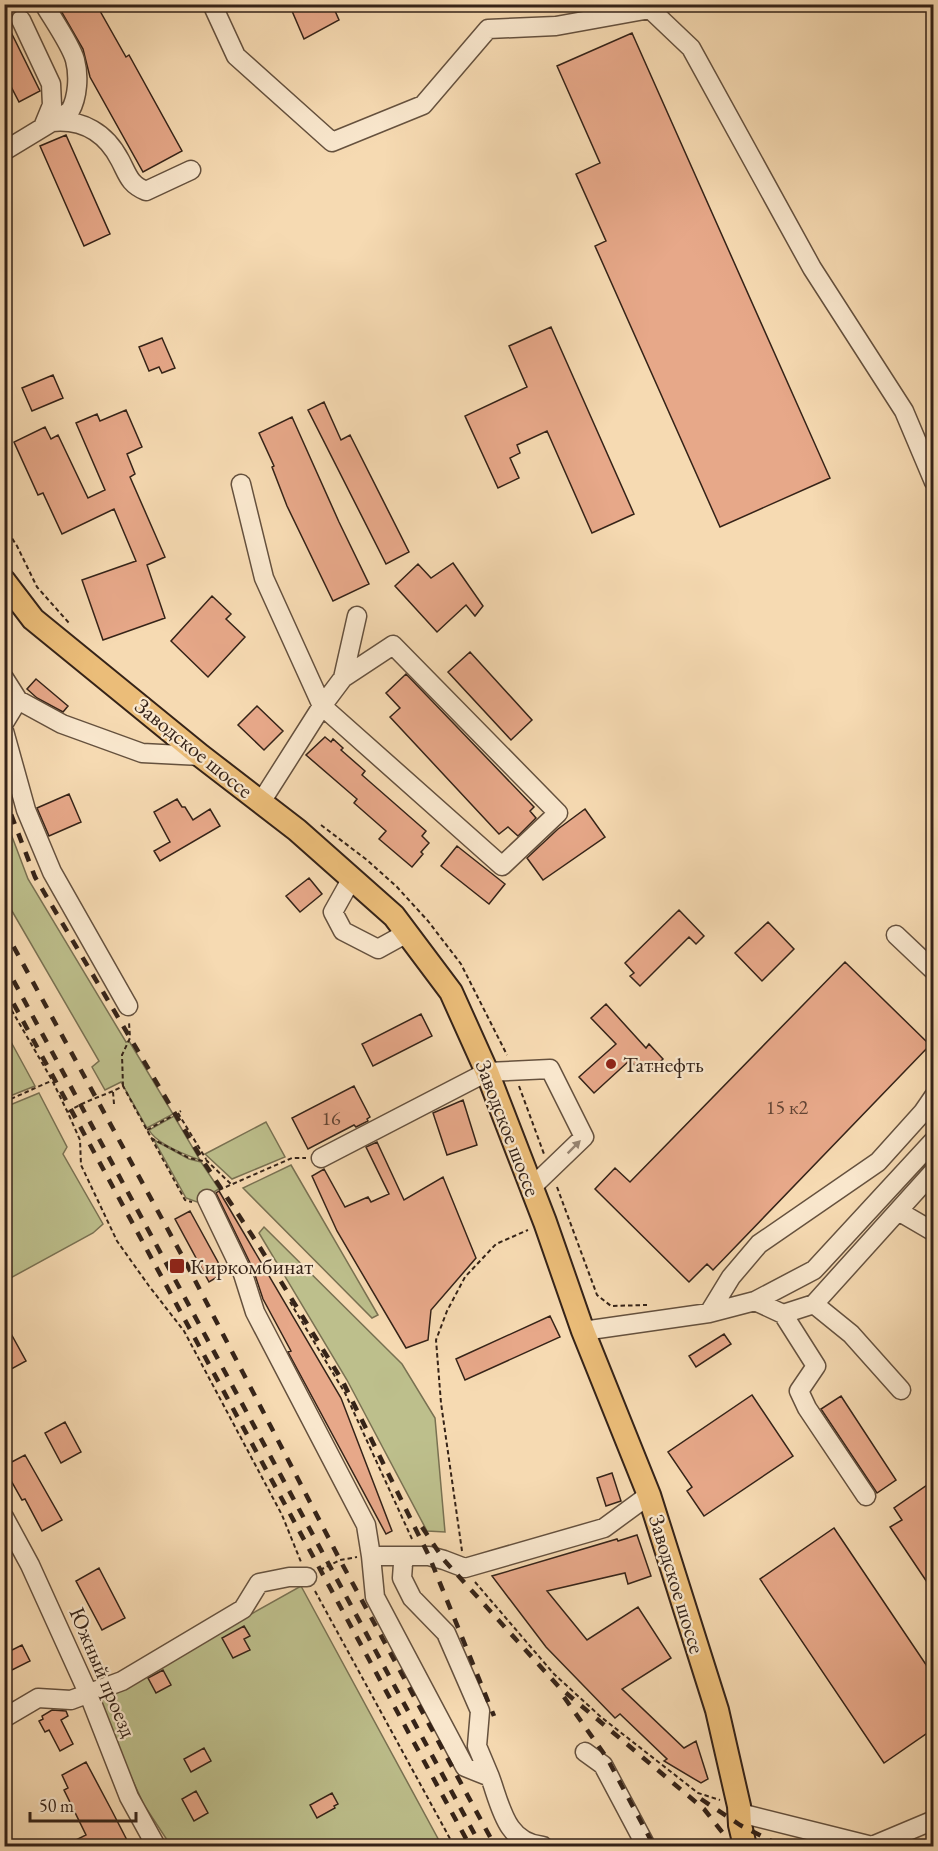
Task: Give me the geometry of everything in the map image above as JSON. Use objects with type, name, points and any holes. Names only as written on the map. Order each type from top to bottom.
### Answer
[{"type":"main road","name":"Заводское шоссе","points":[[4,581],[33,619],[201,756],[297,830],[394,916],[452,992],[488,1072],[584,1331],[649,1495],[717,1710],[740,1809],[745,1846]]},
{"type":"street","points":[[4,151],[70,111],[75,102],[75,58],[44,4]]},
{"type":"street","points":[[212,4],[236,56],[332,142],[423,105],[488,28],[556,26],[650,9],[691,48],[812,268],[904,411],[933,482]]},
{"type":"street","points":[[21,20],[51,84],[52,105],[48,125]]},
{"type":"street","points":[[48,125],[64,121],[83,124],[103,136],[120,158],[135,186],[146,191],[191,170]]},
{"type":"street","points":[[241,484],[264,578],[322,705],[502,866],[558,813],[393,645],[343,678],[322,705],[261,802]]},
{"type":"street","points":[[343,678],[357,616]]},
{"type":"street","points":[[4,678],[18,700],[62,724],[142,753],[201,756]]},
{"type":"street","points":[[4,723],[18,700]]},
{"type":"street","points":[[4,731],[26,810],[52,872],[128,1006]]},
{"type":"street","points":[[352,878],[333,912],[343,931],[374,952],[407,933]]},
{"type":"street","points":[[896,935],[933,971]]},
{"type":"street","points":[[321,1158],[488,1072],[550,1069],[584,1137],[532,1187]]},
{"type":"street","points":[[709,1313],[731,1277],[759,1244],[878,1162],[933,1096]]},
{"type":"street","points":[[584,1331],[709,1313],[755,1301],[814,1270],[933,1140]]},
{"type":"street","points":[[783,1314],[814,1304],[933,1171]]},
{"type":"street","points":[[207,1199],[243,1274],[255,1312],[366,1525],[364,1556],[375,1597],[465,1767],[490,1778]]},
{"type":"street","points":[[898,1211],[933,1232]]},
{"type":"street","points":[[755,1301],[783,1314],[816,1366],[799,1390],[807,1407],[866,1496]]},
{"type":"street","points":[[814,1304],[851,1334],[901,1390]]},
{"type":"street","points":[[364,1556],[413,1556],[444,1560],[465,1568],[604,1528],[649,1495]]},
{"type":"street","name":"Южный проезд","points":[[4,1517],[30,1565],[89,1695],[129,1797],[156,1846]]},
{"type":"street","points":[[413,1556],[403,1564],[402,1578],[412,1598],[446,1633],[480,1711],[477,1746],[511,1831],[529,1845],[543,1846]]},
{"type":"street","points":[[4,1718],[38,1698],[71,1700],[122,1681],[243,1609],[259,1583],[288,1577],[307,1577]]},
{"type":"street","points":[[585,1752],[603,1765],[646,1846]]},
{"type":"street","points":[[740,1809],[872,1846],[933,1820]]},
{"type":"path","points":[[4,997],[52,1080],[68,1113],[80,1140],[81,1166],[117,1240],[184,1331],[282,1515],[307,1577],[454,1846]]},
{"type":"path","points":[[123,1086],[122,1055],[130,1038],[128,1006]]},
{"type":"path","points":[[4,1102],[52,1080]]},
{"type":"path","points":[[114,1092],[114,1104]]},
{"type":"path","points":[[68,1113],[96,1097],[108,1095]]},
{"type":"path","points":[[147,1130],[179,1112],[206,1160],[231,1184],[292,1158],[321,1158]]},
{"type":"path","points":[[151,1138],[189,1158],[206,1160]]},
{"type":"path","points":[[528,1230],[496,1244],[465,1277],[447,1311],[436,1341],[441,1403],[465,1568],[554,1674],[601,1717],[698,1793],[740,1809]]},
{"type":"path","points":[[290,1302],[345,1393],[413,1556]]},
{"type":"path","points":[[307,1577],[340,1560],[364,1556]]},
{"type":"green space","points":[[5,818],[28,879],[126,1042],[129,1041],[173,1114],[147,1128],[121,1082],[105,1090],[92,1067],[99,1061],[5,899]]},
{"type":"green space","points":[[4,1029],[35,1086],[5,1098],[4,1098]]},
{"type":"green space","points":[[39,1093],[67,1147],[63,1154],[103,1224],[93,1233],[5,1281],[5,1107]]},
{"type":"green space","points":[[174,1116],[200,1160],[165,1144],[149,1130]]},
{"type":"green space","points":[[266,1122],[285,1157],[232,1179],[205,1154]]},
{"type":"green space","points":[[154,1140],[189,1159],[201,1162],[219,1189],[197,1202],[186,1198]]},
{"type":"green space","points":[[291,1165],[378,1315],[372,1318],[243,1188]]},
{"type":"green space","points":[[264,1227],[402,1364],[435,1418],[445,1532],[427,1531],[347,1380],[259,1233]]},
{"type":"green space","points":[[301,1586],[442,1846],[171,1846],[144,1805],[94,1697],[123,1686]]},
{"type":"building","points":[[57,4],[96,4],[126,57],[129,55],[182,151],[143,172],[90,77],[83,49]]},
{"type":"building","points":[[289,4],[332,4],[339,20],[304,39]]},
{"type":"building","points":[[4,18],[40,91],[19,102],[4,73]]},
{"type":"building","points":[[632,33],[830,478],[720,527],[595,246],[606,241],[576,174],[600,163],[557,66]]},
{"type":"building","points":[[66,135],[110,234],[84,246],[40,146]]},
{"type":"building","points":[[551,327],[634,514],[592,533],[547,431],[517,445],[520,453],[510,458],[519,478],[498,488],[465,416],[527,387],[509,346]]},
{"type":"building","points":[[162,338],[175,368],[162,373],[159,367],[149,371],[139,347]]},
{"type":"building","points":[[53,375],[63,398],[32,411],[22,388]]},
{"type":"building","points":[[324,402],[341,440],[350,435],[409,552],[386,564],[308,410]]},
{"type":"building","points":[[126,410],[142,447],[127,454],[135,474],[130,477],[165,557],[147,565],[165,618],[103,640],[82,580],[136,561],[114,509],[62,534],[43,493],[38,495],[14,442],[45,427],[51,439],[58,435],[88,498],[105,490],[76,423],[97,414],[100,421]]},
{"type":"building","points":[[292,417],[369,584],[333,601],[287,506],[272,467],[274,466],[259,433]]},
{"type":"building","points":[[453,563],[483,606],[475,616],[466,605],[437,632],[395,586],[418,564],[431,578]]},
{"type":"building","points":[[212,596],[231,614],[226,619],[245,637],[208,677],[171,641]]},
{"type":"building","points":[[470,652],[532,720],[511,740],[448,672]]},
{"type":"building","points":[[406,674],[534,807],[530,811],[536,818],[518,836],[508,827],[499,834],[390,717],[400,708],[386,693]]},
{"type":"building","points":[[36,679],[68,706],[63,712],[37,698],[27,689]]},
{"type":"building","points":[[257,706],[283,731],[264,750],[238,725]]},
{"type":"building","points":[[325,737],[331,742],[333,739],[343,748],[341,750],[365,771],[362,775],[426,831],[422,836],[429,843],[412,867],[379,839],[386,831],[354,803],[357,799],[306,755]]},
{"type":"building","points":[[69,794],[81,822],[49,836],[37,808]]},
{"type":"building","points":[[177,799],[193,820],[210,809],[220,826],[160,861],[154,851],[170,842],[154,812]]},
{"type":"building","points":[[585,809],[605,837],[543,880],[527,858],[558,829]]},
{"type":"building","points":[[457,846],[505,884],[489,904],[441,866]]},
{"type":"building","points":[[309,878],[322,894],[300,912],[286,896]]},
{"type":"building","points":[[679,910],[704,936],[696,944],[689,937],[640,986],[630,976],[634,973],[625,963]]},
{"type":"building","points":[[768,922],[794,949],[762,981],[735,953]]},
{"type":"building","points":[[845,962],[930,1045],[713,1270],[707,1264],[689,1282],[595,1189],[615,1168],[630,1182]]},
{"type":"building","points":[[606,1004],[646,1048],[649,1044],[663,1059],[652,1070],[644,1062],[637,1068],[630,1060],[594,1093],[579,1077],[616,1044],[591,1018]]},
{"type":"building","points":[[421,1014],[432,1036],[373,1066],[362,1044]]},
{"type":"building","points":[[354,1086],[370,1117],[368,1121],[356,1127],[354,1125],[308,1149],[292,1118]]},
{"type":"building","points":[[463,1100],[477,1145],[447,1155],[433,1113]]},
{"type":"building","points":[[377,1142],[404,1200],[443,1177],[476,1258],[431,1310],[428,1340],[406,1348],[337,1231],[312,1176],[324,1169],[345,1207],[368,1197],[371,1202],[389,1194],[366,1147]]},
{"type":"building","points":[[219,1191],[341,1398],[392,1531],[386,1534],[288,1352],[291,1351],[263,1299],[253,1269],[216,1193]]},
{"type":"building","points":[[190,1211],[224,1273],[209,1282],[175,1219]]},
{"type":"building","points":[[550,1316],[560,1337],[465,1380],[456,1359]]},
{"type":"building","points":[[4,1321],[26,1361],[4,1373]]},
{"type":"building","points":[[724,1334],[731,1344],[696,1367],[689,1356]]},
{"type":"building","points":[[752,1395],[793,1456],[704,1516],[687,1491],[692,1487],[668,1452]]},
{"type":"building","points":[[841,1396],[896,1480],[877,1493],[821,1409]]},
{"type":"building","points":[[65,1422],[81,1452],[61,1463],[45,1433]]},
{"type":"building","points":[[25,1455],[62,1520],[42,1531],[25,1499],[22,1500],[4,1468]]},
{"type":"building","points":[[612,1473],[621,1501],[606,1506],[597,1478]]},
{"type":"building","points":[[933,1481],[933,1591],[890,1527],[902,1520],[894,1508]]},
{"type":"building","points":[[834,1528],[933,1675],[933,1729],[884,1763],[760,1579]]},
{"type":"building","points":[[637,1535],[651,1576],[628,1584],[625,1573],[547,1591],[587,1640],[638,1607],[671,1658],[622,1689],[684,1748],[696,1741],[708,1779],[701,1783],[664,1761],[667,1759],[620,1714],[615,1718],[546,1647],[492,1576]]},
{"type":"building","points":[[99,1568],[125,1618],[102,1630],[76,1581]]},
{"type":"building","points":[[244,1626],[250,1636],[244,1639],[250,1650],[233,1658],[222,1638]]},
{"type":"building","points":[[22,1645],[30,1661],[4,1674],[4,1654]]},
{"type":"building","points":[[163,1670],[171,1685],[156,1693],[148,1678]]},
{"type":"building","points":[[52,1710],[66,1711],[68,1716],[61,1720],[73,1744],[60,1751],[49,1730],[45,1732],[39,1721],[43,1719],[42,1716]]},
{"type":"building","points":[[204,1748],[211,1761],[191,1772],[184,1759]]},
{"type":"building","points":[[86,1762],[130,1846],[64,1846],[86,1835],[64,1790],[68,1788],[62,1775]]},
{"type":"building","points":[[196,1791],[208,1813],[194,1821],[182,1799]]},
{"type":"building","points":[[332,1793],[338,1804],[317,1818],[310,1805]]},
{"type":"railway","points":[[4,796],[35,877],[203,1161],[259,1246],[343,1382],[429,1556],[494,1716]]},
{"type":"railway","points":[[4,929],[185,1261],[340,1560],[495,1846]]},
{"type":"railway","points":[[4,963],[481,1846]]},
{"type":"railway","points":[[4,986],[470,1846]]},
{"type":"railway","points":[[422,1527],[444,1560],[559,1687],[704,1809],[733,1846]]},
{"type":"railway","points":[[564,1697],[607,1758],[654,1846]]},
{"type":"railway","points":[[701,1799],[740,1825],[781,1846]]},
{"type":"place","name":"Татнефть","points":[[611,1064]]},
{"type":"place","name":"Киркомбинат","points":[[177,1266]]}]
